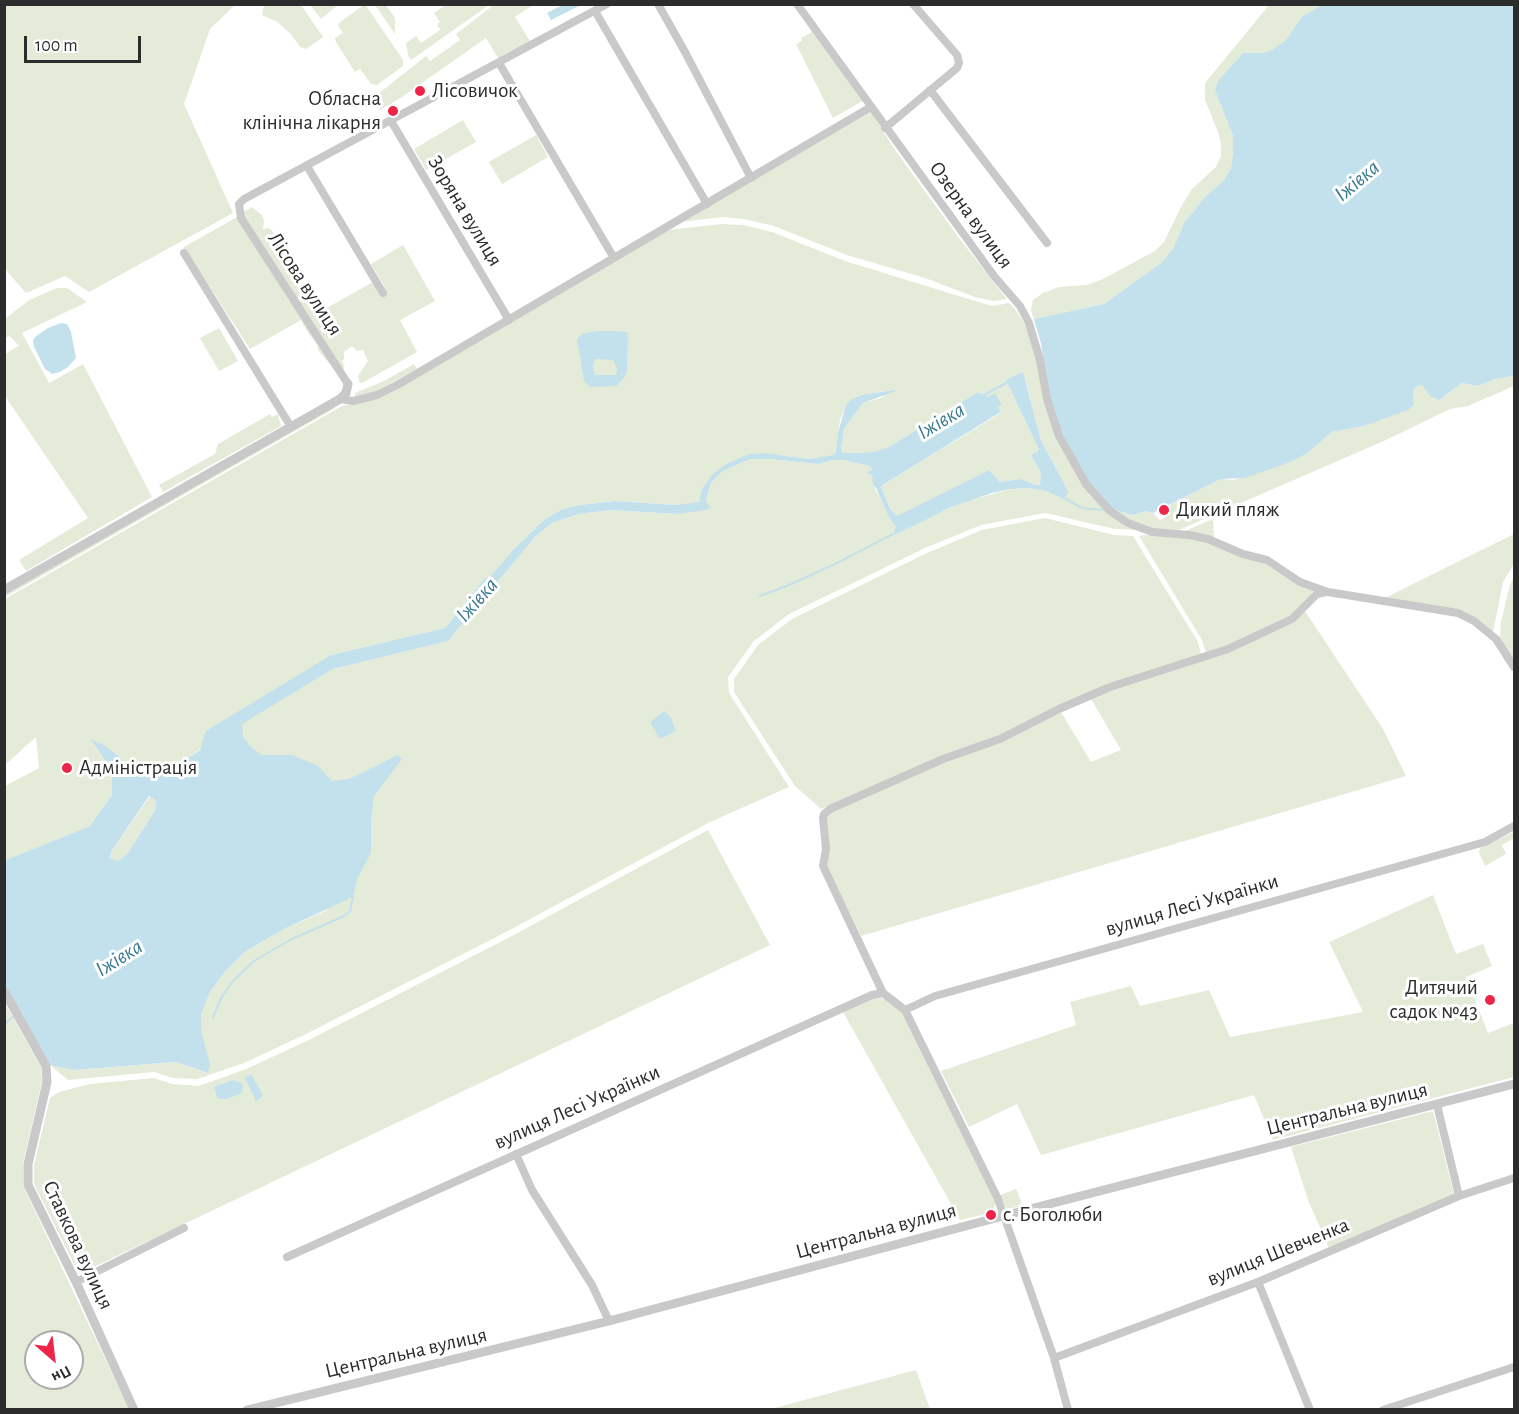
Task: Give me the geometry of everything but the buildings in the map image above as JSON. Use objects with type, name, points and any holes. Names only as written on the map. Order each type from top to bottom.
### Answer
[{"type":"street","name":"Лісова вулиця","points":[[340,399],[346,393],[348,384],[239,213],[239,204],[244,199],[607,4]]},
{"type":"street","points":[[658,4],[751,178]]},
{"type":"street","points":[[885,128],[957,68],[959,58],[913,4]]},
{"type":"street","name":"Озерна вулиця","points":[[799,6],[994,276],[1020,306],[1029,322],[1040,360],[1047,399],[1059,436],[1086,484],[1110,511],[1128,523],[1152,532],[1208,539],[1243,554],[1267,560],[1300,582],[1328,592],[1458,613],[1474,621],[1496,639],[1515,667]]},
{"type":"street","points":[[595,11],[707,204]]},
{"type":"street","points":[[499,63],[614,258]]},
{"type":"street","name":"Озерна вулиця","points":[[930,90],[1047,243]]},
{"type":"street","points":[[4,590],[340,399],[353,401],[377,395],[399,384],[871,107]]},
{"type":"street","name":"Зоряна вулиця","points":[[391,121],[509,320]]},
{"type":"street","points":[[307,166],[383,293]]},
{"type":"street","points":[[184,253],[291,427]]},
{"type":"street","points":[[1068,1410],[1054,1358],[998,1199],[905,1010],[883,993],[823,866],[826,849],[823,818],[830,809],[943,759],[1000,739],[1059,709],[1110,687],[1228,649],[1263,634],[1292,619],[1317,594],[1328,592]]},
{"type":"street","name":"вулиця Лесі Українки","points":[[905,1010],[946,993],[1485,842],[1515,826]]},
{"type":"street","name":"Ставкова вулиця","points":[[4,992],[46,1066],[47,1082],[28,1164],[28,1185],[76,1282],[134,1410]]},
{"type":"street","name":"вулиця Лесі Українки","points":[[287,1257],[834,1012],[883,993]]},
{"type":"street","name":"Центральна вулиця","points":[[247,1410],[609,1321],[1003,1216],[1515,1084]]},
{"type":"street","points":[[1437,1105],[1460,1196]]},
{"type":"street","points":[[516,1154],[532,1190],[592,1285],[609,1321]]},
{"type":"street","name":"вулиця Шевченка","points":[[1054,1358],[1257,1282],[1460,1196],[1515,1178]]},
{"type":"street","points":[[76,1282],[184,1228]]},
{"type":"street","points":[[1257,1282],[1310,1410]]},
{"type":"street","points":[[1383,1410],[1515,1367]]},
{"type":"green space","points":[[310,4],[339,4],[321,19],[310,5]]},
{"type":"green space","points":[[365,4],[403,60],[403,66],[377,85],[371,84],[360,69],[355,72],[335,38],[343,33],[338,26],[339,23]]},
{"type":"green space","points":[[495,4],[533,5],[515,17],[530,41],[498,58],[486,38],[380,110],[376,100],[378,94],[426,56],[430,61],[460,40],[456,34]]},
{"type":"green space","points":[[4,5],[235,5],[210,29],[184,104],[233,213],[89,292],[65,276],[26,293],[5,269]]},
{"type":"green space","points":[[264,5],[301,5],[323,37],[306,49],[300,47],[291,34],[276,21],[262,15]]},
{"type":"green space","points":[[375,5],[386,5],[395,18],[395,34]]},
{"type":"green space","points":[[446,5],[489,5],[411,60],[406,43],[416,36],[421,43],[440,30],[437,24],[440,22],[434,13]]},
{"type":"green space","points":[[1269,5],[1381,5],[1215,90],[1233,136],[1231,168],[1224,180],[1205,197],[1184,223],[1173,249],[1161,263],[1104,304],[1034,319],[1043,328],[1044,361],[1031,310],[1033,300],[1059,287],[1087,285],[1103,279],[1155,251],[1164,242],[1192,189],[1216,167],[1221,156],[1218,132],[1205,100],[1205,83]]},
{"type":"green space","points":[[803,17],[864,100],[833,118],[796,44],[812,32]]},
{"type":"green space","points":[[871,112],[895,150],[959,238],[1007,299],[994,301],[975,297],[925,278],[847,255],[774,226],[722,217],[681,222]]},
{"type":"green space","points":[[463,120],[476,142],[426,170],[414,149]]},
{"type":"green space","points":[[536,135],[548,157],[502,184],[489,162]]},
{"type":"green space","points":[[252,207],[262,215],[263,229],[269,228],[276,235],[278,239],[273,244],[273,249],[289,260],[291,280],[295,279],[306,292],[309,305],[318,313],[373,282],[385,287],[371,264],[403,245],[435,301],[400,320],[417,352],[360,383],[358,376],[368,361],[363,350],[357,351],[352,346],[344,352],[343,371],[338,374],[318,350],[318,346],[301,320],[250,349],[184,247],[237,217],[243,227],[242,213]]},
{"type":"green space","points":[[722,224],[743,225],[772,232],[845,261],[992,306],[1009,303],[1026,326],[1083,486],[1140,530],[1115,529],[1045,513],[981,525],[925,548],[789,614],[754,641],[728,677],[729,693],[789,787],[708,823],[508,931],[244,1063],[197,1079],[173,1078],[154,1072],[68,1080],[50,1065],[5,985],[4,973],[74,1070],[176,1062],[207,1073],[190,1037],[210,992],[223,974],[246,951],[284,929],[327,910],[226,751],[241,724],[333,669],[448,641],[536,536],[552,523],[579,514],[612,510],[676,514],[706,500],[711,483],[723,471],[750,459],[819,464],[832,460],[843,460],[869,466],[872,468],[868,473],[872,475],[874,487],[896,527],[897,534],[933,515],[965,502],[1010,489],[1028,488],[1046,491],[1061,498],[1067,489],[1041,440],[1025,378],[1006,380],[1039,450],[1031,455],[1041,473],[1040,483],[1036,485],[1021,479],[1000,482],[989,470],[897,517],[890,509],[881,486],[1001,413],[998,407],[1001,405],[978,392],[889,447],[874,452],[843,453],[841,450],[844,429],[863,403],[881,398],[893,390],[861,395],[845,408],[840,420],[834,455],[808,459],[766,453],[726,464],[702,489],[700,502],[694,504],[614,501],[563,509],[545,519],[514,549],[489,579],[485,578],[445,628],[331,655],[185,760],[146,772],[125,768],[121,758],[92,742],[111,769],[112,795],[90,826],[5,861],[5,786],[39,768],[36,737],[5,765],[5,599],[342,406],[378,398],[668,230]]},
{"type":"green space","points":[[57,288],[67,288],[87,302],[22,333],[49,383],[83,364],[152,497],[26,571],[19,560],[88,518],[5,396],[5,354],[20,345],[10,336],[5,338],[5,319],[29,300]]},
{"type":"green space","points":[[219,328],[238,361],[219,371],[200,338]]},
{"type":"green space","points":[[414,364],[417,369],[377,391],[355,396],[355,393],[384,381]]},
{"type":"green space","points":[[1514,376],[1514,386],[1468,406],[1450,409],[1386,440],[1174,532],[1153,529],[1130,521],[1112,509],[1132,515],[1146,511],[1153,513],[1160,520],[1166,517],[1168,506],[1221,479],[1234,480],[1293,461],[1306,454],[1332,432],[1364,426],[1414,405],[1413,389],[1418,386],[1422,385],[1430,396],[1445,396],[1462,383],[1478,386],[1495,379]]},
{"type":"green space","points":[[335,408],[5,597],[5,594]]},
{"type":"green space","points":[[270,414],[272,417],[278,414],[281,426],[163,492],[159,485],[215,454],[218,444]]},
{"type":"green space","points":[[1045,518],[1114,535],[1133,536],[1198,642],[1201,654],[1109,685],[999,737],[821,809],[795,786],[734,692],[734,679],[758,645],[792,619],[927,553],[982,530]]},
{"type":"green space","points":[[1213,519],[1214,538],[1185,531]]},
{"type":"green space","points":[[1152,534],[1208,541],[1266,562],[1316,592],[1291,617],[1227,647],[1206,653],[1202,640],[1139,536]]},
{"type":"green space","points":[[1514,534],[1514,564],[1503,582],[1493,632],[1476,618],[1385,598]]},
{"type":"green space","points":[[1514,577],[1514,662],[1500,639],[1501,622]]},
{"type":"green space","points":[[1305,611],[1383,729],[1406,776],[861,936],[827,866],[826,816],[832,811],[1061,712],[1091,762],[1121,750],[1091,699],[1205,658]]},
{"type":"green space","points":[[150,796],[157,800],[156,809],[127,854],[118,861],[110,858],[111,852]]},
{"type":"green space","points":[[708,830],[770,945],[79,1274],[34,1184],[34,1165],[50,1098],[59,1092],[90,1084],[154,1078],[172,1084],[199,1086],[246,1069],[307,1041],[510,937]]},
{"type":"green space","points":[[1514,832],[1514,838],[1502,845],[1506,854],[1485,866],[1479,853],[1480,848]]},
{"type":"green space","points":[[1433,895],[1456,954],[1483,944],[1492,966],[1466,977],[1488,1033],[1514,1023],[1514,1077],[1273,1140],[1254,1095],[1041,1155],[1017,1104],[969,1127],[941,1071],[1076,1025],[1070,1002],[1131,986],[1140,1006],[1209,990],[1230,1037],[1363,1012],[1329,942]]},
{"type":"green space","points":[[877,997],[890,1001],[904,1013],[995,1202],[994,1212],[960,1220],[843,1012]]},
{"type":"green space","points":[[4,1002],[41,1067],[42,1081],[23,1163],[23,1186],[129,1409],[5,1409]]},
{"type":"green space","points":[[1433,1111],[1454,1195],[1329,1248],[1308,1200],[1291,1147]]},
{"type":"green space","points":[[1016,1189],[1023,1206],[1007,1209],[1000,1195]]},
{"type":"green space","points":[[916,1370],[930,1409],[771,1409]]},
{"type":"water","points":[[562,5],[581,5],[551,20],[547,13]]},
{"type":"water","points":[[1322,5],[1514,5],[1514,376],[1495,379],[1478,386],[1462,383],[1439,400],[1430,396],[1422,385],[1418,386],[1413,389],[1414,405],[1408,410],[1364,426],[1332,432],[1306,454],[1293,461],[1245,478],[1221,479],[1153,513],[1146,511],[1132,515],[1112,509],[1088,483],[1062,435],[1049,398],[1041,343],[1034,319],[1104,304],[1161,263],[1173,249],[1184,223],[1205,197],[1224,180],[1231,168],[1233,136],[1215,90],[1219,80],[1243,53],[1264,53],[1274,49],[1286,40],[1302,17]]},
{"type":"water","points":[[61,323],[67,324],[71,332],[76,358],[68,367],[52,374],[45,369],[33,341],[48,328]]},
{"type":"water","points":[[616,331],[628,334],[627,370],[624,378],[616,386],[591,387],[584,381],[577,339],[582,334]],"holes":[[[595,359],[613,360],[617,368],[616,375],[595,375],[593,366]]]},
{"type":"water","points":[[1023,372],[1041,440],[1067,489],[1068,493],[1065,497],[1061,498],[1046,491],[1028,488],[1010,489],[949,508],[897,534],[894,529],[896,527],[873,485],[872,475],[867,473],[872,469],[869,466],[843,460],[832,460],[819,464],[750,459],[723,471],[711,483],[706,500],[710,508],[706,510],[676,514],[612,510],[579,514],[552,523],[536,536],[448,641],[333,669],[242,724],[243,737],[262,755],[292,755],[318,766],[332,781],[349,779],[398,755],[402,759],[374,796],[371,853],[357,879],[353,897],[284,929],[246,951],[223,974],[210,992],[201,1014],[201,1030],[210,1065],[208,1073],[176,1062],[74,1070],[50,1065],[5,985],[4,861],[90,826],[112,795],[111,769],[91,740],[102,744],[121,758],[125,768],[146,772],[185,760],[200,750],[206,731],[331,655],[445,628],[485,578],[489,578],[514,549],[545,519],[563,509],[615,501],[676,505],[699,502],[702,489],[712,475],[726,464],[750,454],[766,453],[808,459],[833,455],[836,452],[838,433],[845,408],[849,401],[861,395],[896,391],[863,403],[844,429],[841,450],[843,453],[874,452],[889,447],[978,392],[989,397],[995,393],[1002,405],[998,407],[1001,412],[881,486],[890,509],[897,516],[989,470],[1000,482],[1021,479],[1036,485],[1040,484],[1041,473],[1031,455],[1039,450],[1006,380]],"holes":[[[149,796],[156,800],[156,809],[127,854],[118,861],[110,858],[111,852]]]},
{"type":"water","points":[[665,711],[671,718],[676,731],[660,739],[650,722]]},
{"type":"water","points":[[251,1074],[262,1094],[262,1097],[256,1101],[245,1078]]},
{"type":"water","points":[[233,1080],[242,1083],[242,1093],[227,1099],[218,1099],[214,1087]]},
{"type":"waterway","name":"Іжівка","points":[[984,395],[1008,382]]},
{"type":"waterway","points":[[1062,497],[1082,508],[1104,510]]},
{"type":"waterway","points":[[760,596],[835,564],[897,532]]},
{"type":"waterway","points":[[213,1017],[221,998],[232,982],[254,961],[290,940],[344,916],[350,911],[353,897]]},
{"type":"waterway","name":"Іжівка","points":[[4,1024],[13,1017]]},
{"type":"place","name":"Лісовичок","points":[[420,91]]},
{"type":"place","name":"Обласна клінічна лікарня","points":[[393,111]]},
{"type":"place","name":"Дикий пляж","points":[[1164,510]]},
{"type":"place","name":"Адміністрація","points":[[67,768]]},
{"type":"place","name":"Дитячий садок №43","points":[[1490,1000]]},
{"type":"place","name":"с. Боголюби","points":[[991,1215]]}]
